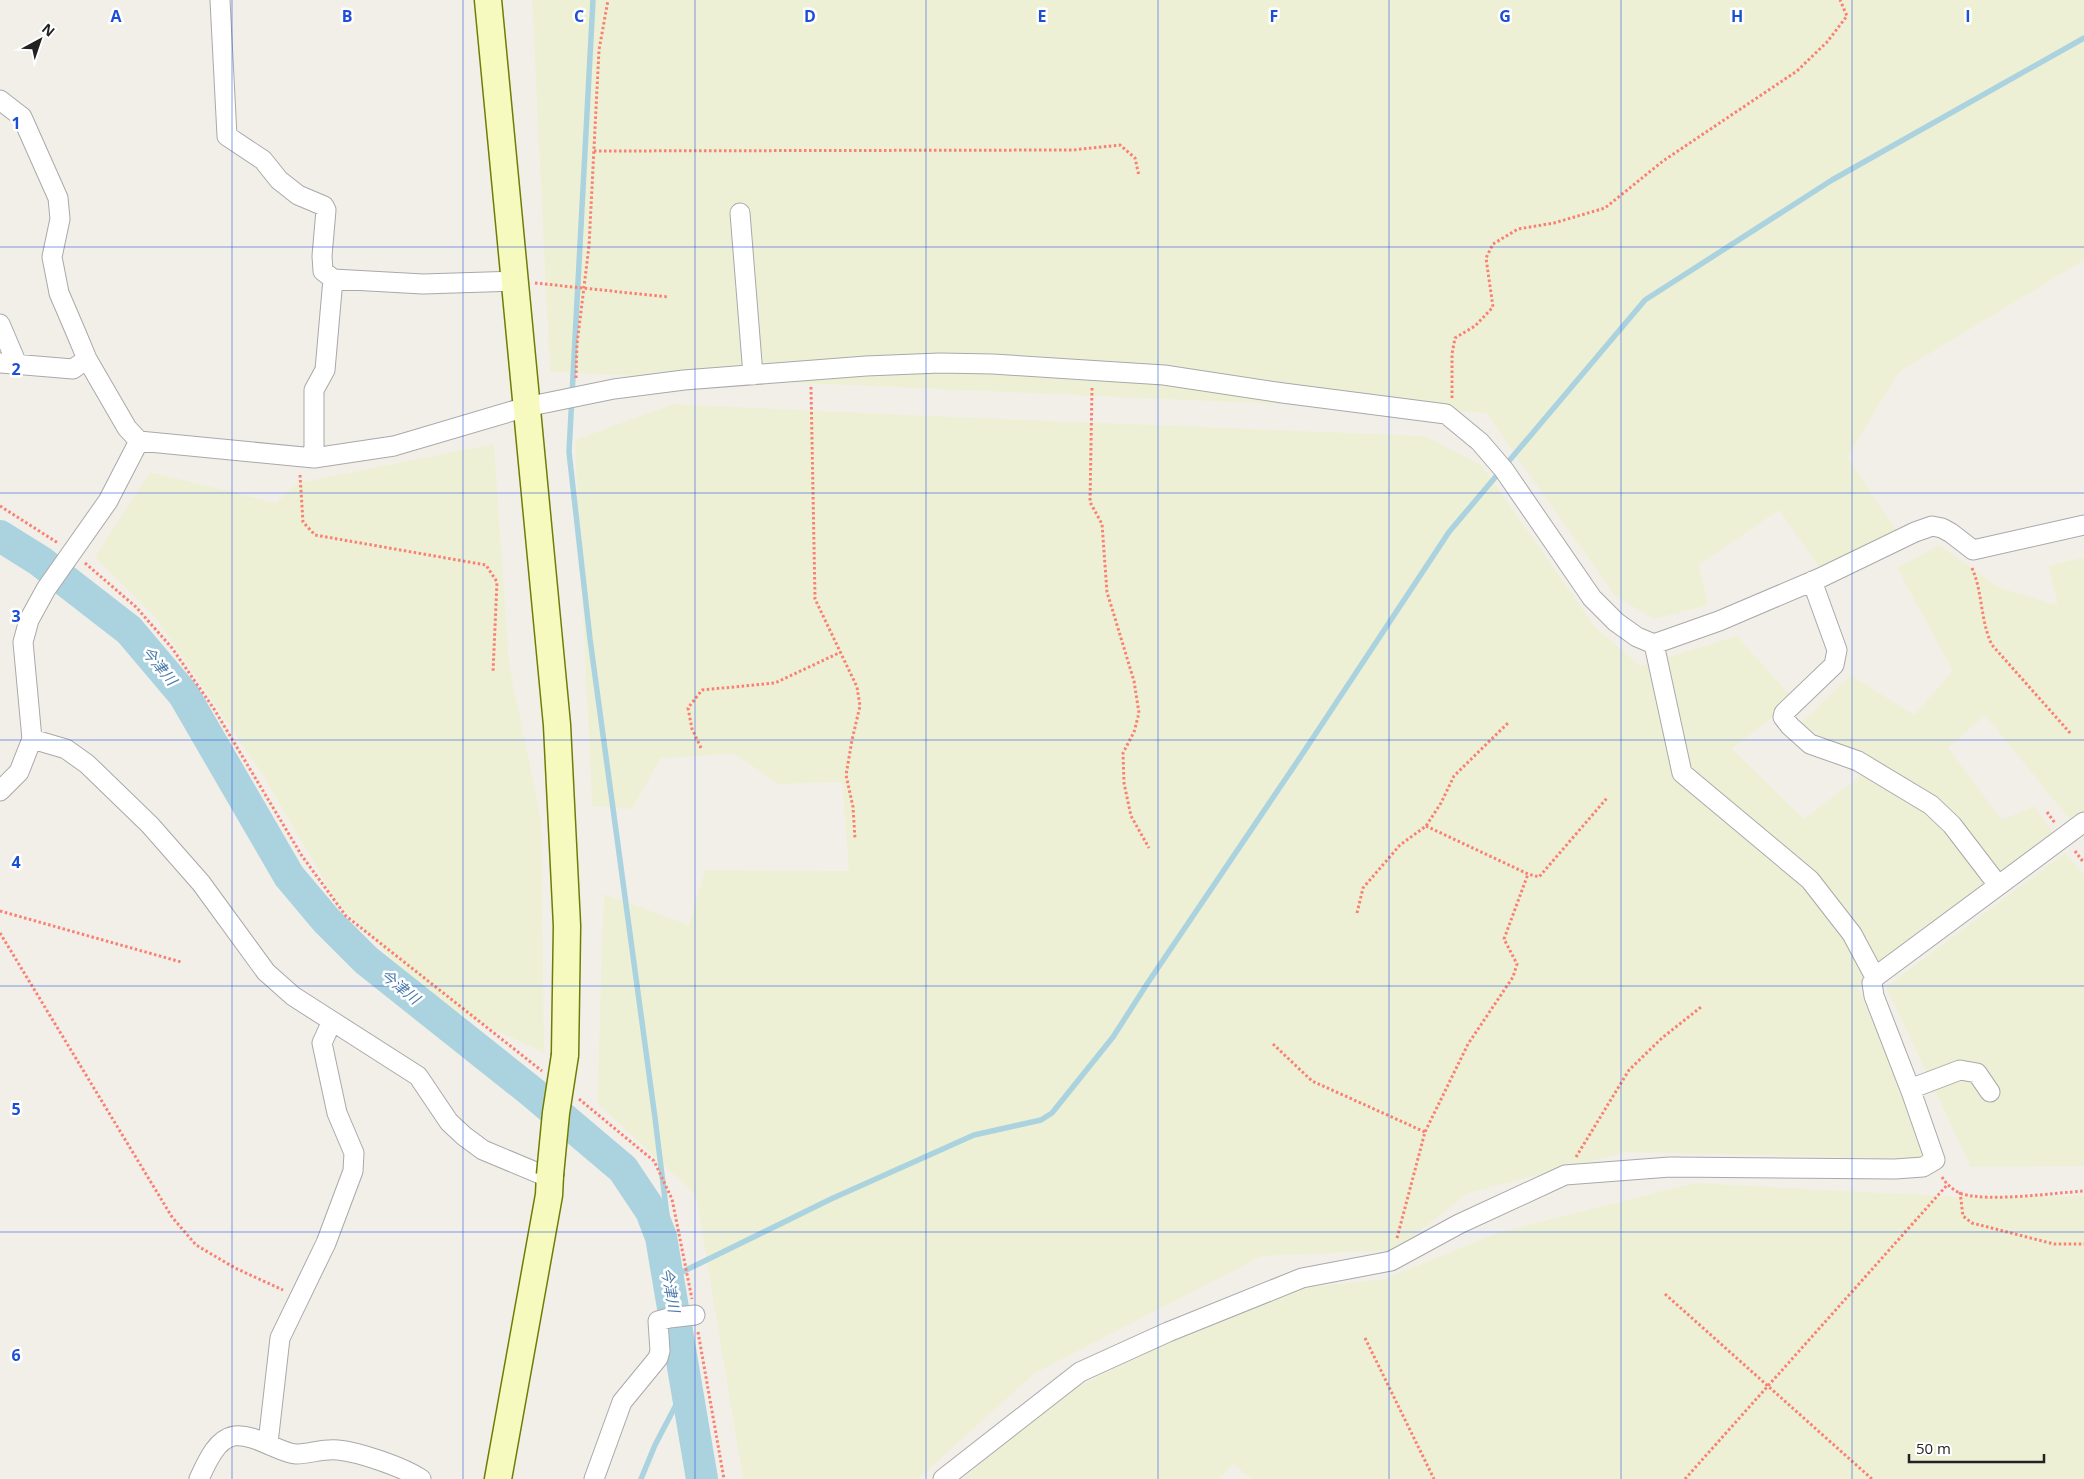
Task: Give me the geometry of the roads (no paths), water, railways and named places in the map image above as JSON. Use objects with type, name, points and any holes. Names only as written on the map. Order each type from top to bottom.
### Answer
[{"type":"street","points":[[220,0],[227,136],[263,160],[279,180],[298,195],[324,206],[326,210],[322,256],[323,271],[332,279],[423,284],[514,281]]},
{"type":"street","points":[[488,0],[557,725],[567,926],[565,1055],[556,1113],[549,1196],[498,1479]]},
{"type":"street","points":[[0,100],[22,117],[58,198],[60,219],[52,257],[60,292],[87,359],[127,428],[139,441],[307,457],[394,446],[526,407],[614,388],[684,380],[866,366],[940,363],[993,364],[1164,375],[1283,393],[1446,414],[1480,442],[1504,470],[1592,598],[1623,627],[1637,637],[1654,644],[1719,621],[1932,526],[1952,533],[1973,550],[2084,525]]},
{"type":"street","points":[[740,214],[753,375]]},
{"type":"street","points":[[307,457],[314,390],[325,370],[332,279]]},
{"type":"street","points":[[0,324],[8,363],[74,369],[87,359]]},
{"type":"street","points":[[0,791],[19,772],[32,738],[23,642],[29,620],[46,589],[74,552],[108,501],[139,441]]},
{"type":"street","points":[[1812,581],[1837,650],[1834,665],[1784,713],[1783,717],[1810,744],[1858,761],[1931,805],[1952,825],[1998,885]]},
{"type":"street","points":[[1654,644],[1682,773],[1810,880],[1852,934],[1875,977]]},
{"type":"street","points":[[32,738],[66,749],[87,764],[150,825],[201,883],[266,972],[293,996],[418,1076],[449,1122],[483,1150],[550,1176]]},
{"type":"street","points":[[943,1479],[1080,1372],[1168,1332],[1302,1278],[1391,1261],[1467,1220],[1565,1175],[1670,1167],[1895,1169],[1923,1167],[1935,1160],[1874,996],[1872,983],[1875,977],[2084,822]]},
{"type":"street","points":[[268,1442],[280,1338],[326,1243],[353,1172],[354,1153],[337,1112],[322,1043],[332,1022]]},
{"type":"street","points":[[1910,1089],[1960,1070],[1977,1073],[1990,1092]]},
{"type":"street","points":[[594,1479],[622,1402],[658,1358],[658,1321],[695,1315]]},
{"type":"street","points":[[199,1479],[208,1460],[222,1442],[234,1436],[268,1442],[295,1454],[338,1450],[408,1471],[421,1479]]},
{"type":"waterway","points":[[593,0],[569,452],[590,639],[668,1224],[678,1274]]},
{"type":"waterway","points":[[669,1277],[831,1199],[974,1135],[1041,1120],[1052,1113],[1113,1037],[1449,532],[1645,300],[1832,180],[2084,38]]},
{"type":"waterway","name":"今津川","points":[[0,536],[40,561],[129,630],[184,695],[289,876],[326,920],[366,960],[532,1092],[623,1169],[651,1211],[661,1237],[702,1479]]},
{"type":"waterway","points":[[641,1479],[655,1445],[687,1384]]}]
